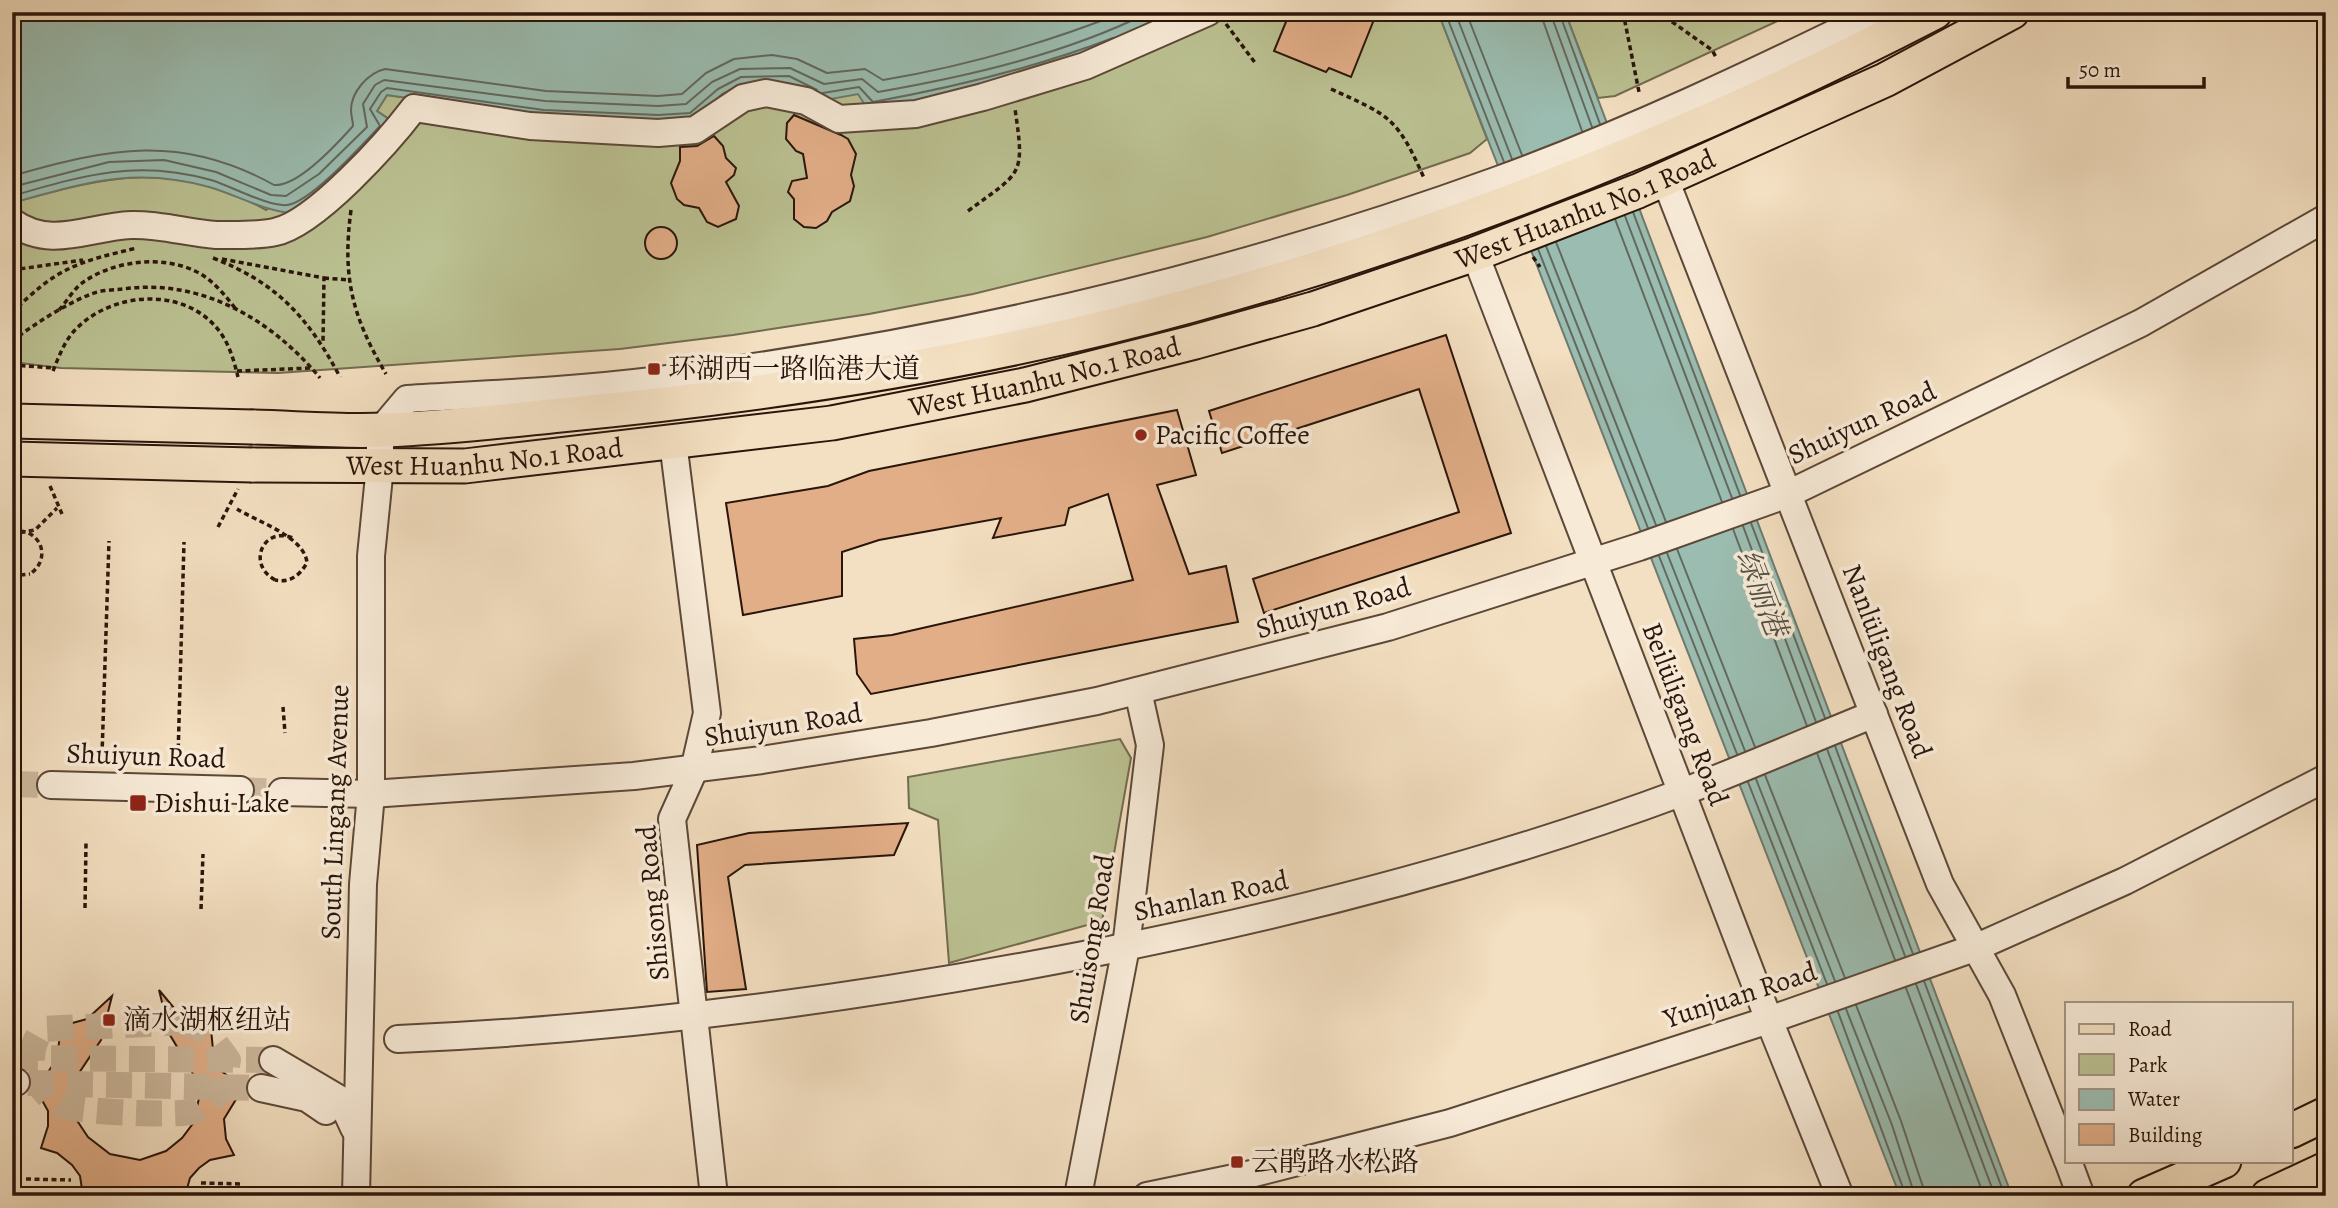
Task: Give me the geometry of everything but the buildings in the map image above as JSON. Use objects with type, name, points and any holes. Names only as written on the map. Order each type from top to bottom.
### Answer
[{"type":"main road","name":"West Huanhu No.1 Road","points":[[12,421],[380,431],[658,406],[1014,348],[1190,306],[1339,262],[1503,191],[1621,144],[1771,92],[1935,12]]},
{"type":"main road","name":"West Huanhu No.1 Road","points":[[12,459],[246,476],[380,466],[465,466],[832,423],[1025,385],[1313,309],[1520,238],[1652,185],[1885,80],[2012,12]]},
{"type":"main road","points":[[2292,1130],[2326,1114]]},
{"type":"main road","points":[[2144,1196],[2222,1162]]},
{"type":"main road","points":[[2268,1196],[2326,1169]]},
{"type":"street","points":[[1621,144],[1878,12]]},
{"type":"street","points":[[12,222],[48,239],[131,225],[178,227],[214,234],[278,232],[328,199],[356,174],[393,137],[414,108],[530,126],[658,133],[695,130],[743,98],[766,93],[806,102],[839,119],[858,120],[916,114],[1012,89],[1085,66],[1216,18]]},
{"type":"street","name":"Nanlüligang Road","points":[[1652,185],[1788,494],[1940,884],[2002,995],[2065,1155]]},
{"type":"street","name":"Shuiyun Road","points":[[282,792],[371,794],[694,770],[931,733],[1138,691],[1388,627],[1639,547],[1788,494],[2141,323],[2326,218]]},
{"type":"street","name":"Beilüligang Road","points":[[1475,254],[1769,1020],[1840,1196]]},
{"type":"street","name":"South Lingang Avenue","points":[[356,1196],[363,884],[371,794],[372,556],[380,466],[380,431]]},
{"type":"street","name":"Shisong Road","points":[[673,442],[707,713],[694,770],[672,819],[715,1196]]},
{"type":"street","name":"Shuisong Road","points":[[1078,1196],[1126,947],[1150,746],[1138,691]]},
{"type":"street","name":"Shanlan Road","points":[[398,1039],[580,1028],[694,1017],[954,981],[1252,921],[1392,884],[1681,792],[1874,714]]},
{"type":"street","name":"Yunjuan Road","points":[[1147,1196],[1239,1177],[1450,1123],[1769,1020],[1977,947],[2125,881],[2326,778]]},
{"type":"street","name":"Shuiyun Road","points":[[51,785],[240,790]]},
{"type":"street","points":[[273,1060],[341,1100],[356,1133]]},
{"type":"street","points":[[261,1088],[307,1098],[356,1133]]},
{"type":"street","name":"Nanlüligang Road","points":[[2068,1162],[2081,1196]]},
{"type":"path","points":[[1623,12],[1639,92]]},
{"type":"path","points":[[1658,12],[1712,50],[1717,59]]},
{"type":"path","points":[[1216,18],[1256,64]]},
{"type":"path","points":[[968,211],[1013,178],[1022,155],[1012,89]]},
{"type":"path","points":[[1331,89],[1385,113],[1408,141],[1424,178]]},
{"type":"path","points":[[352,204],[346,250],[349,280],[365,338],[386,374]]},
{"type":"path","points":[[12,271],[90,259],[149,245]]},
{"type":"path","points":[[201,253],[242,269],[280,293],[323,344],[340,377]]},
{"type":"path","points":[[212,258],[349,280]]},
{"type":"path","points":[[12,313],[49,277],[90,259]]},
{"type":"path","points":[[58,311],[83,282],[113,266],[162,262],[195,271],[218,287],[237,310]]},
{"type":"path","points":[[323,344],[324,278]]},
{"type":"path","points":[[146,299],[148,288]]},
{"type":"path","points":[[12,341],[58,311],[93,293],[148,288],[187,290],[262,323],[297,350],[320,378]]},
{"type":"path","points":[[12,365],[53,370],[76,329],[94,315],[118,301],[146,299],[183,305],[199,314],[219,331],[232,354],[238,377]]},
{"type":"path","points":[[237,371],[312,368]]},
{"type":"path","points":[[218,527],[246,476]]},
{"type":"path","points":[[46,478],[62,514]]},
{"type":"path","points":[[12,533],[35,530],[57,508]]},
{"type":"path","points":[[237,509],[293,540],[303,549],[307,563],[303,570],[290,580],[275,580],[262,570],[259,556],[261,548],[271,537],[278,534],[295,538]]},
{"type":"path","points":[[12,533],[27,531],[39,541],[42,548],[41,563],[30,574],[12,576]]},
{"type":"path","points":[[102,755],[109,541]]},
{"type":"path","points":[[178,757],[184,542]]},
{"type":"path","points":[[14,729],[15,688]]},
{"type":"path","points":[[283,707],[285,733]]},
{"type":"path","points":[[336,740],[345,751]]},
{"type":"path","points":[[85,908],[86,843]]},
{"type":"path","points":[[201,909],[203,853]]},
{"type":"path","points":[[26,1179],[71,1180]]},
{"type":"path","points":[[201,1183],[242,1184]]},
{"type":"green space","points":[[1186,12],[1438,12],[1487,139],[1470,153],[1347,195],[1207,237],[973,294],[869,314],[733,335],[620,349],[278,373],[61,368],[12,362],[12,203],[79,186],[140,177],[171,178],[202,184],[233,194],[266,210],[392,121],[377,111],[387,95],[544,117],[706,107],[742,84],[770,81],[788,83],[804,90]]},
{"type":"green space","points":[[1565,12],[1797,12],[1615,96],[1598,98]]},
{"type":"green space","points":[[1120,739],[1131,758],[1102,921],[949,963],[938,820],[909,808],[908,777]]},
{"type":"water","points":[[12,12],[1186,12],[1078,59],[959,94],[868,110],[858,94],[820,101],[788,83],[742,84],[722,94],[694,120],[658,122],[544,117],[387,95],[377,111],[393,122],[363,155],[291,213],[259,206],[209,187],[157,178],[86,184],[12,203]]},
{"type":"water","name":"绿丽港","points":[[1438,12],[1565,12],[2012,1196],[1900,1196]]},
{"type":"tunnel","points":[[12,784],[51,785]]},
{"type":"tunnel","points":[[240,790],[282,792]]},
{"type":"tunnel","points":[[186,1022],[207,1032],[228,1060],[221,1090],[209,1102],[194,1111],[146,1113],[62,1105],[44,1091],[34,1071],[33,1049],[43,1029],[186,1022]]},
{"type":"tunnel","points":[[12,1058],[273,1060]]},
{"type":"tunnel","points":[[28,1083],[261,1088]]},
{"type":"place","name":"环湖西一路临港大道","points":[[654,369]]},
{"type":"place","name":"Pacific Coffee","points":[[1141,435]]},
{"type":"place","name":"Dishui Lake","points":[[138,803]]},
{"type":"place","name":"滴水湖枢纽站","points":[[109,1020]]},
{"type":"place","name":"云鹃路水松路","points":[[1237,1162]]}]
